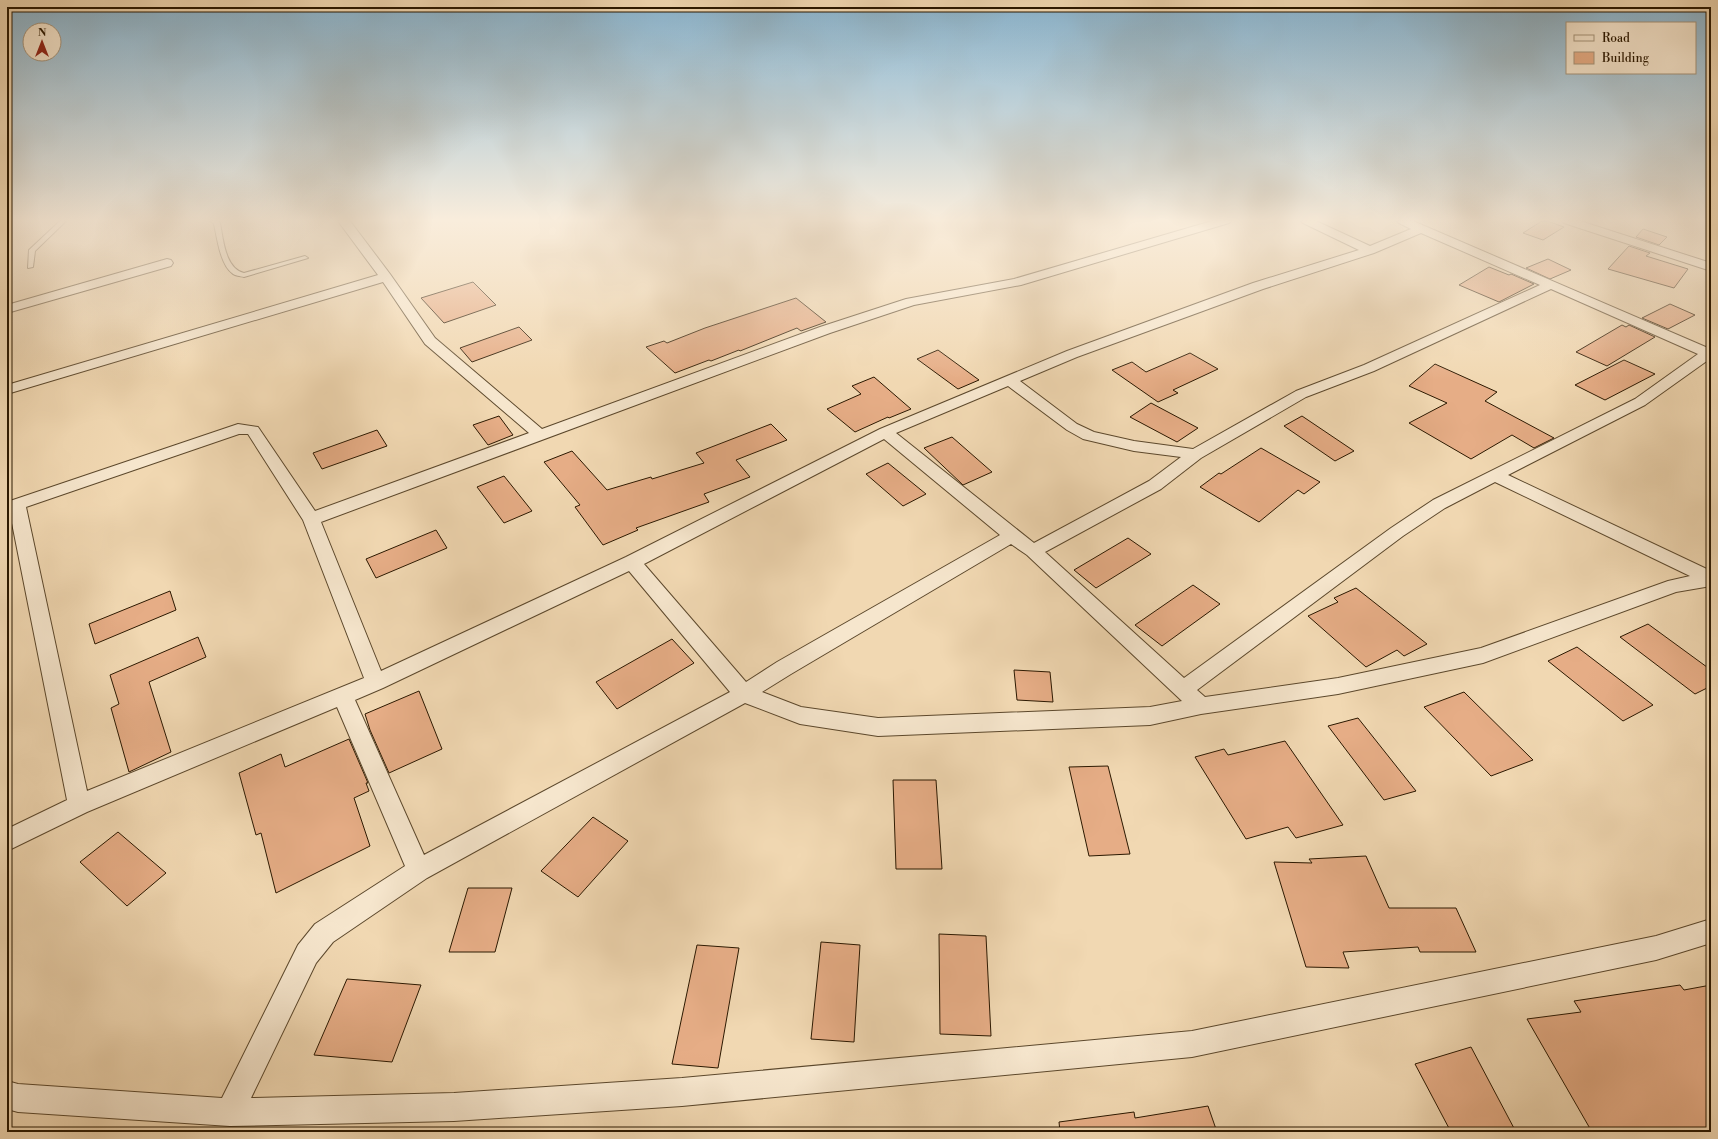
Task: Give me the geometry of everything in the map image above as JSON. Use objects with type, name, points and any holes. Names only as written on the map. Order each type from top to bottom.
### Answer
[{"type":"street","points":[[7,309],[131,274]]},
{"type":"street","points":[[384,274],[430,342],[540,435]]},
{"type":"street","points":[[311,519],[825,330],[911,302],[1016,282],[1043,274]]},
{"type":"street","points":[[7,840],[79,805],[376,682],[632,562],[885,432],[1072,354],[1258,286],[1295,274]]},
{"type":"street","points":[[1529,274],[1710,352]]},
{"type":"street","points":[[7,390],[386,277]]},
{"type":"street","points":[[1033,551],[1155,485],[1195,454],[1301,394],[1369,368],[1552,284]]},
{"type":"street","points":[[1183,690],[1397,532],[1439,504],[1640,402],[1710,352]]},
{"type":"street","points":[[1010,380],[1072,427],[1089,436],[1134,446],[1195,454]]},
{"type":"street","points":[[79,805],[12,506],[238,429],[247,428],[253,430],[311,519],[376,682]]},
{"type":"street","points":[[885,432],[1012,536],[1033,551],[1201,706]]},
{"type":"street","points":[[1494,475],[1710,579]]},
{"type":"street","points":[[230,1112],[307,954],[324,933],[419,870],[744,694],[784,668],[1012,536]]},
{"type":"street","points":[[632,562],[744,694],[800,715],[878,726],[1150,716],[1201,706],[1338,686],[1483,655],[1674,586],[1710,579]]},
{"type":"street","points":[[343,696],[419,870]]},
{"type":"street","points":[[7,1095],[18,1098],[230,1112],[454,1107],[682,1092],[1192,1044],[1656,948],[1711,931]]},
{"type":"building","points":[[1477,274],[1511,274],[1534,284],[1499,302],[1459,285]]},
{"type":"building","points":[[1539,274],[1561,274],[1550,279]]},
{"type":"building","points":[[1626,274],[1684,274],[1674,288]]},
{"type":"building","points":[[473,282],[496,305],[444,323],[421,298]]},
{"type":"building","points":[[796,298],[826,322],[801,331],[797,328],[740,351],[739,350],[711,361],[709,360],[675,373],[646,347],[664,341],[667,343],[705,328]]},
{"type":"building","points":[[1670,304],[1695,315],[1668,329],[1642,318]]},
{"type":"building","points":[[1622,325],[1626,327],[1629,325],[1655,337],[1607,366],[1576,352]]},
{"type":"building","points":[[519,327],[532,340],[472,362],[460,348]]},
{"type":"building","points":[[938,350],[979,380],[958,389],[917,359]]},
{"type":"building","points":[[1190,353],[1218,369],[1173,390],[1178,393],[1158,402],[1112,370],[1132,362],[1146,372]]},
{"type":"building","points":[[1624,360],[1655,374],[1605,400],[1575,385]]},
{"type":"building","points":[[1435,364],[1497,392],[1485,401],[1554,438],[1534,448],[1512,435],[1471,459],[1409,423],[1447,403],[1409,386]]},
{"type":"building","points":[[874,377],[911,409],[889,418],[888,417],[855,432],[827,409],[861,394],[852,386]]},
{"type":"building","points":[[1151,403],[1198,428],[1177,442],[1130,417]]},
{"type":"building","points":[[499,416],[513,435],[488,445],[473,425]]},
{"type":"building","points":[[1302,416],[1354,451],[1335,461],[1284,426]]},
{"type":"building","points":[[771,424],[787,440],[736,460],[750,477],[704,494],[709,502],[636,528],[638,530],[603,545],[575,507],[580,505],[544,462],[572,451],[607,490],[651,477],[652,479],[704,463],[696,453]]},
{"type":"building","points":[[377,430],[387,446],[322,469],[313,453]]},
{"type":"building","points":[[952,437],[992,472],[963,485],[924,448]]},
{"type":"building","points":[[1261,448],[1320,482],[1304,494],[1298,490],[1259,522],[1200,487],[1219,473],[1221,474]]},
{"type":"building","points":[[888,463],[926,494],[903,506],[866,474]]},
{"type":"building","points":[[504,476],[532,511],[504,523],[477,487]]},
{"type":"building","points":[[436,530],[447,548],[376,578],[366,559]]},
{"type":"building","points":[[1128,538],[1151,554],[1096,588],[1074,570]]},
{"type":"building","points":[[1193,585],[1220,604],[1162,646],[1135,625]]},
{"type":"building","points":[[1356,588],[1427,644],[1404,656],[1397,650],[1366,667],[1308,616],[1338,602],[1334,598]]},
{"type":"building","points":[[170,591],[176,610],[95,644],[89,624]]},
{"type":"building","points":[[1648,624],[1711,670],[1711,686],[1695,694],[1620,637]]},
{"type":"building","points":[[198,637],[206,657],[149,682],[171,752],[129,772],[111,708],[119,704],[110,675]]},
{"type":"building","points":[[672,639],[694,663],[617,709],[596,682]]},
{"type":"building","points":[[1577,647],[1653,705],[1623,721],[1548,661]]},
{"type":"building","points":[[1014,670],[1050,672],[1053,702],[1017,700]]},
{"type":"building","points":[[419,691],[442,749],[389,773],[370,730],[365,714]]},
{"type":"building","points":[[1464,692],[1533,760],[1491,776],[1424,707]]},
{"type":"building","points":[[1358,718],[1416,791],[1384,800],[1328,726]]},
{"type":"building","points":[[349,739],[368,783],[366,783],[369,791],[354,798],[370,846],[276,893],[261,833],[256,835],[239,773],[281,754],[285,767]]},
{"type":"building","points":[[1285,741],[1343,825],[1296,838],[1288,827],[1246,839],[1195,757],[1224,749],[1228,755]]},
{"type":"building","points":[[1108,766],[1130,854],[1089,856],[1069,767]]},
{"type":"building","points":[[893,780],[936,780],[942,869],[896,869]]},
{"type":"building","points":[[593,817],[628,841],[578,897],[541,871]]},
{"type":"building","points":[[118,832],[166,873],[127,906],[80,862]]},
{"type":"building","points":[[1366,856],[1389,908],[1456,908],[1476,952],[1420,952],[1418,947],[1343,952],[1349,968],[1306,967],[1274,862],[1312,863],[1309,859]]},
{"type":"building","points":[[468,888],[512,888],[495,952],[449,952]]},
{"type":"building","points":[[939,934],[986,936],[991,1036],[940,1034]]},
{"type":"building","points":[[821,942],[860,945],[854,1042],[811,1039]]},
{"type":"building","points":[[697,945],[739,948],[718,1068],[672,1064]]},
{"type":"building","points":[[347,979],[421,985],[392,1062],[314,1055]]},
{"type":"building","points":[[1680,985],[1684,990],[1711,985],[1711,1132],[1592,1132],[1527,1019],[1581,1012],[1574,1001]]},
{"type":"building","points":[[1471,1047],[1516,1132],[1451,1132],[1415,1064]]},
{"type":"building","points":[[1208,1106],[1217,1132],[1060,1132],[1059,1122],[1134,1112],[1135,1118]]}]
